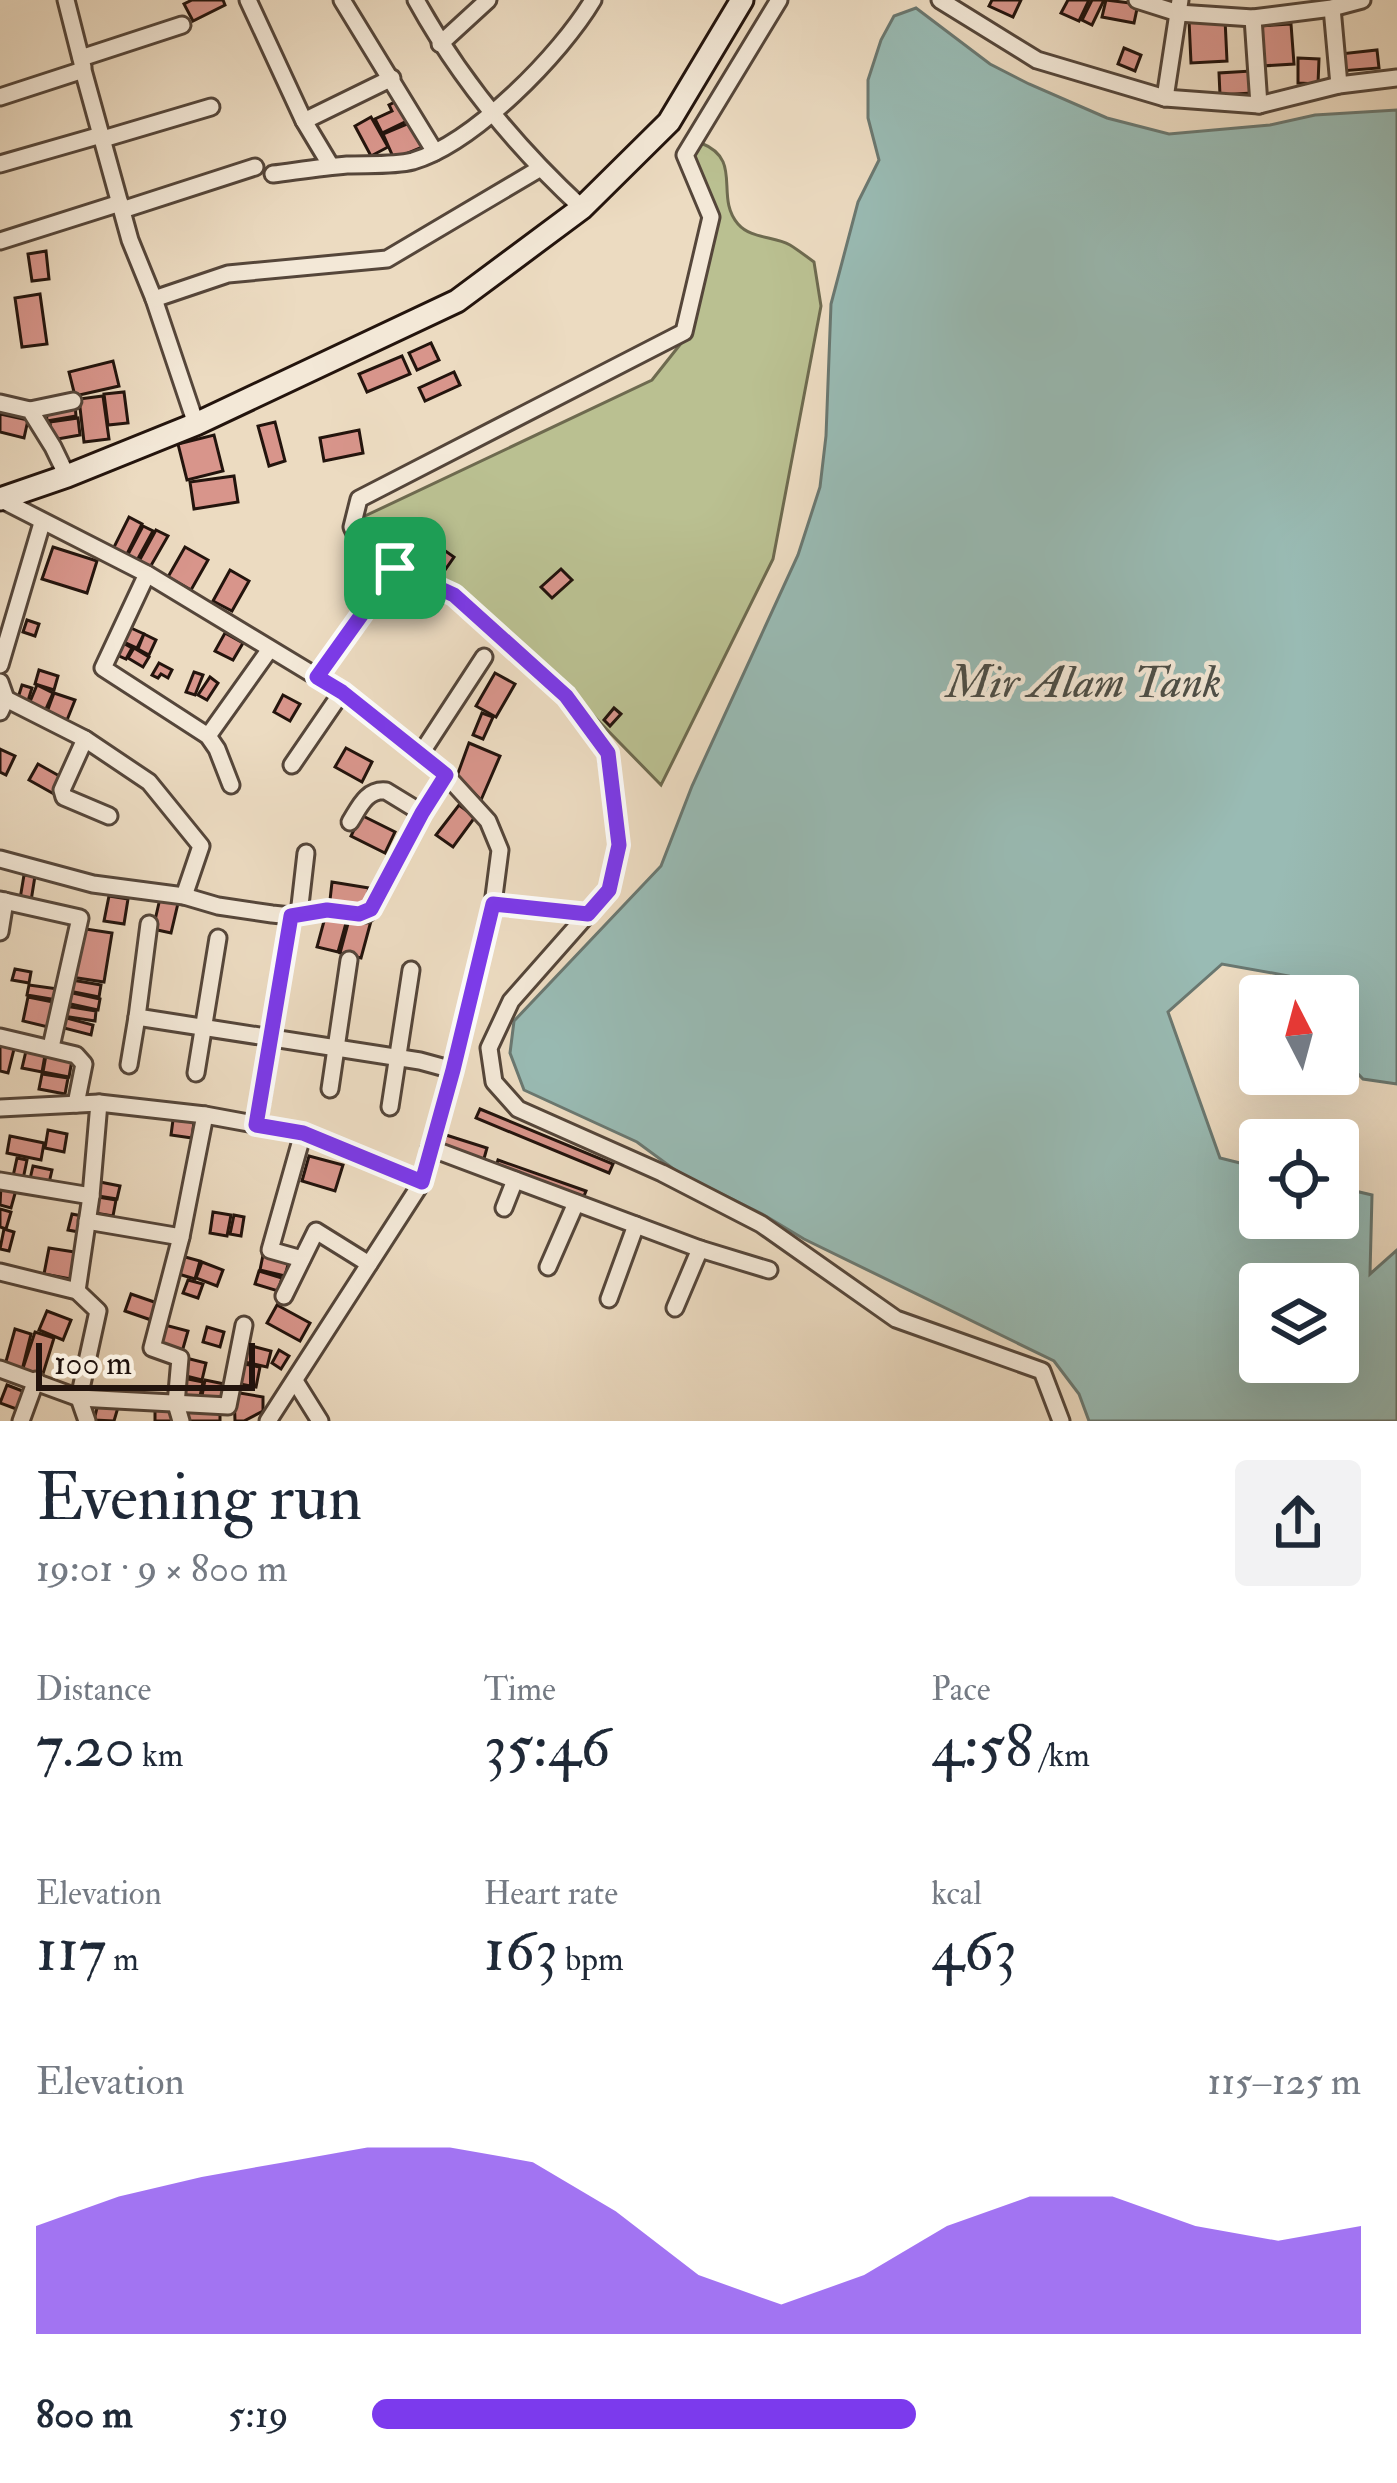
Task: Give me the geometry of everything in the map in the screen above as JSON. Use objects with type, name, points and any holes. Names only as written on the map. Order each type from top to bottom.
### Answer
[{"type":"main road","points":[[0,499],[196,424],[457,301],[583,208],[669,122],[742,0]]},
{"type":"street","points":[[66,0],[130,240],[196,424]]},
{"type":"street","points":[[248,0],[304,122],[332,166]]},
{"type":"street","points":[[342,0],[436,152]]},
{"type":"street","points":[[416,0],[440,44],[494,113],[539,169],[583,208]]},
{"type":"street","points":[[440,44],[488,0]]},
{"type":"street","points":[[272,174],[410,162],[436,152],[494,113],[577,28],[593,0]]},
{"type":"street","points":[[779,0],[686,155],[710,217],[684,332],[359,499],[352,526],[365,555],[454,595],[566,696],[608,753],[619,845],[609,890],[511,1000],[489,1048],[494,1082],[518,1109],[761,1224],[896,1319],[1042,1371],[1061,1421]]},
{"type":"street","points":[[940,0],[1037,60],[1165,98],[1258,105],[1339,85],[1397,78]]},
{"type":"street","points":[[1138,0],[1253,18],[1361,0]]},
{"type":"street","points":[[1165,98],[1179,7]]},
{"type":"street","points":[[1332,8],[1339,85]]},
{"type":"street","points":[[1253,18],[1258,105]]},
{"type":"street","points":[[0,97],[182,25]]},
{"type":"street","points":[[304,122],[392,78]]},
{"type":"street","points":[[0,164],[211,107]]},
{"type":"street","points":[[0,241],[255,167]]},
{"type":"street","points":[[154,299],[228,274],[387,259],[539,169]]},
{"type":"street","points":[[0,403],[30,410],[73,401]]},
{"type":"street","points":[[30,410],[67,476]]},
{"type":"street","points":[[0,499],[147,574],[342,692],[446,775],[488,821],[500,850],[493,904],[422,1182],[265,1420]]},
{"type":"street","points":[[0,665],[42,523]]},
{"type":"street","points":[[317,677],[395,568]]},
{"type":"street","points":[[147,574],[103,668],[208,736],[230,785]]},
{"type":"street","points":[[208,736],[270,649]]},
{"type":"street","points":[[420,754],[484,657]]},
{"type":"street","points":[[0,682],[3,706],[85,739],[149,782],[201,846],[184,896]]},
{"type":"street","points":[[292,765],[342,692]]},
{"type":"street","points":[[85,739],[63,784],[64,797],[109,816]]},
{"type":"street","points":[[0,859],[93,884],[184,896],[218,906],[295,915],[327,910],[366,914],[446,775]]},
{"type":"street","points":[[350,822],[366,798],[379,790],[422,813]]},
{"type":"street","points":[[256,1125],[306,854]]},
{"type":"street","points":[[0,932],[3,901],[80,918],[51,1047]]},
{"type":"street","points":[[493,904],[588,914]]},
{"type":"street","points":[[129,1065],[149,924]]},
{"type":"street","points":[[196,1073],[218,938]]},
{"type":"street","points":[[329,1089],[349,960]]},
{"type":"street","points":[[390,1107],[411,970]]},
{"type":"street","points":[[137,1016],[453,1070]]},
{"type":"street","points":[[0,1037],[76,1055],[84,1064],[76,1104]]},
{"type":"street","points":[[77,1291],[99,1103]]},
{"type":"street","points":[[0,1108],[99,1103],[205,1115],[303,1133],[422,1182]]},
{"type":"street","points":[[182,1421],[176,1404],[180,1358],[152,1348],[181,1237],[205,1115]]},
{"type":"street","points":[[302,1259],[270,1250],[303,1133]]},
{"type":"street","points":[[430,1148],[700,1250],[769,1270]]},
{"type":"street","points":[[504,1208],[514,1180]]},
{"type":"street","points":[[0,1181],[91,1196]]},
{"type":"street","points":[[548,1267],[576,1203]]},
{"type":"street","points":[[87,1221],[181,1237]]},
{"type":"street","points":[[609,1299],[636,1226]]},
{"type":"street","points":[[284,1296],[316,1231],[369,1264]]},
{"type":"street","points":[[675,1308],[700,1250]]},
{"type":"street","points":[[0,1272],[77,1291],[98,1311],[80,1397],[87,1421]]},
{"type":"street","points":[[0,1369],[80,1397],[228,1406],[244,1325]]},
{"type":"street","points":[[21,1421],[36,1380]]},
{"type":"street","points":[[295,1381],[320,1421]]},
{"type":"green space","points":[[701,143],[722,159],[728,202],[738,224],[790,245],[814,262],[821,306],[773,559],[661,785],[537,658],[464,593],[365,538],[365,516],[652,380],[690,332],[715,217],[688,156]]},
{"type":"water","name":"Mir Alam Tank","points":[[916,8],[990,64],[1029,84],[1107,118],[1169,134],[1270,125],[1315,115],[1397,110],[1397,1084],[1359,1075],[1359,975],[1283,975],[1222,964],[1168,1012],[1220,1158],[1239,1163],[1239,1239],[1359,1239],[1359,1192],[1372,1195],[1370,1274],[1397,1250],[1397,1421],[1089,1421],[1079,1394],[1054,1361],[804,1239],[679,1173],[637,1142],[524,1090],[510,1053],[514,1021],[661,866],[692,786],[798,555],[820,487],[831,304],[858,202],[879,160],[868,118],[868,80],[894,16]]},
{"type":"building","points":[[223,0],[225,5],[193,21],[184,4]]},
{"type":"building","points":[[992,0],[1021,0],[1013,17],[989,6]]},
{"type":"building","points":[[1068,0],[1089,0],[1079,21],[1061,13]]},
{"type":"building","points":[[1092,0],[1104,0],[1092,25],[1082,20]]},
{"type":"building","points":[[1106,0],[1138,4],[1134,23],[1102,17]]},
{"type":"building","points":[[1225,19],[1227,61],[1191,63],[1189,20]]},
{"type":"building","points":[[1291,24],[1294,64],[1262,66],[1259,26]]},
{"type":"building","points":[[1124,48],[1141,55],[1135,71],[1118,64]]},
{"type":"building","points":[[1377,50],[1379,68],[1341,71],[1340,54]]},
{"type":"building","points":[[1298,58],[1319,59],[1318,84],[1298,83]]},
{"type":"building","points":[[1251,71],[1252,93],[1220,95],[1219,73]]},
{"type":"building","points":[[403,98],[413,118],[382,133],[375,119],[392,111],[389,105]]},
{"type":"building","points":[[371,117],[388,147],[371,156],[355,126]]},
{"type":"building","points":[[414,121],[425,146],[394,159],[383,134]]},
{"type":"building","points":[[46,251],[49,279],[32,281],[28,254]]},
{"type":"building","points":[[40,294],[47,344],[22,347],[15,298]]},
{"type":"building","points":[[431,343],[439,360],[417,370],[409,353]]},
{"type":"building","points":[[402,356],[410,374],[367,392],[359,374]]},
{"type":"building","points":[[113,361],[119,386],[75,396],[69,372]]},
{"type":"building","points":[[454,372],[460,385],[425,401],[419,388]]},
{"type":"building","points":[[124,392],[128,423],[108,425],[104,394]]},
{"type":"building","points":[[103,396],[109,439],[84,442],[79,399]]},
{"type":"building","points":[[75,405],[76,416],[47,421],[46,408]]},
{"type":"building","points":[[0,414],[28,420],[24,438],[0,432]]},
{"type":"building","points":[[78,418],[80,435],[52,440],[50,422]]},
{"type":"building","points":[[275,422],[285,461],[269,466],[258,426]]},
{"type":"building","points":[[359,430],[363,453],[324,461],[320,438]]},
{"type":"building","points":[[214,435],[223,471],[187,480],[178,444]]},
{"type":"building","points":[[234,476],[238,502],[194,509],[190,482]]},
{"type":"building","points":[[129,517],[142,524],[125,558],[112,551]]},
{"type":"building","points":[[143,526],[153,531],[135,564],[126,558]]},
{"type":"building","points":[[156,530],[168,536],[149,569],[138,563]]},
{"type":"building","points":[[434,543],[454,557],[445,570],[425,557]]},
{"type":"building","points":[[53,547],[97,561],[87,593],[42,579]]},
{"type":"building","points":[[185,547],[208,560],[191,590],[168,577]]},
{"type":"building","points":[[561,569],[572,580],[552,598],[541,587]]},
{"type":"building","points":[[230,570],[249,581],[232,611],[213,601]]},
{"type":"building","points":[[27,620],[39,624],[35,636],[23,632]]},
{"type":"building","points":[[131,628],[144,634],[137,648],[124,642]]},
{"type":"building","points":[[225,633],[243,643],[233,660],[215,651]]},
{"type":"building","points":[[144,634],[156,640],[149,655],[138,649]]},
{"type":"building","points":[[123,643],[132,648],[126,659],[117,655]]},
{"type":"building","points":[[134,648],[149,657],[143,667],[128,658]]},
{"type":"building","points":[[159,663],[172,670],[168,678],[152,675]]},
{"type":"building","points":[[39,670],[58,676],[54,690],[35,684]]},
{"type":"building","points":[[194,672],[203,675],[195,695],[186,692]]},
{"type":"building","points":[[495,673],[515,684],[496,717],[476,706]]},
{"type":"building","points":[[210,677],[218,683],[207,700],[198,695]]},
{"type":"building","points":[[22,685],[32,688],[27,704],[17,701]]},
{"type":"building","points":[[37,685],[53,693],[45,711],[29,704]]},
{"type":"building","points":[[54,693],[75,700],[67,720],[47,712]]},
{"type":"building","points":[[283,695],[300,704],[290,721],[274,712]]},
{"type":"building","points":[[614,708],[621,714],[610,726],[604,720]]},
{"type":"building","points":[[482,713],[493,717],[483,739],[473,735]]},
{"type":"building","points":[[469,743],[500,756],[481,800],[457,776]]},
{"type":"building","points":[[346,748],[372,762],[362,782],[335,767]]},
{"type":"building","points":[[0,749],[15,756],[6,775],[0,772]]},
{"type":"building","points":[[38,764],[63,778],[54,794],[29,780]]},
{"type":"building","points":[[459,805],[475,817],[453,847],[436,835]]},
{"type":"building","points":[[361,815],[395,832],[385,853],[351,836]]},
{"type":"building","points":[[24,875],[35,876],[31,901],[20,899]]},
{"type":"building","points":[[332,882],[369,888],[364,909],[329,909]]},
{"type":"building","points":[[161,894],[179,899],[171,933],[153,929]]},
{"type":"building","points":[[109,896],[128,899],[124,924],[104,921]]},
{"type":"building","points":[[327,910],[348,916],[338,952],[317,947]]},
{"type":"building","points":[[350,916],[371,921],[361,958],[340,953]]},
{"type":"building","points":[[79,928],[112,933],[104,982],[71,977]]},
{"type":"building","points":[[15,969],[31,972],[29,983],[12,980]]},
{"type":"building","points":[[72,980],[101,985],[99,997],[69,991]]},
{"type":"building","points":[[29,985],[58,989],[57,1000],[27,995]]},
{"type":"building","points":[[68,992],[100,999],[98,1010],[66,1003]]},
{"type":"building","points":[[28,997],[53,1002],[48,1027],[23,1021]]},
{"type":"building","points":[[65,1006],[96,1011],[95,1021],[63,1016]]},
{"type":"building","points":[[63,1017],[93,1025],[91,1035],[60,1027]]},
{"type":"building","points":[[0,1045],[14,1049],[8,1073],[0,1071]]},
{"type":"building","points":[[26,1051],[45,1055],[42,1072],[22,1068]]},
{"type":"building","points":[[46,1055],[72,1060],[69,1077],[43,1072]]},
{"type":"building","points":[[42,1074],[68,1078],[65,1094],[39,1089]]},
{"type":"building","points":[[480,1109],[613,1164],[609,1173],[476,1118]]},
{"type":"building","points":[[173,1120],[194,1122],[192,1138],[171,1135]]},
{"type":"building","points":[[48,1130],[67,1134],[64,1152],[45,1148]]},
{"type":"building","points":[[446,1135],[487,1148],[483,1162],[441,1149]]},
{"type":"building","points":[[10,1136],[44,1143],[41,1160],[7,1153]]},
{"type":"building","points":[[309,1156],[343,1165],[335,1191],[302,1181]]},
{"type":"building","points":[[17,1158],[27,1160],[22,1184],[12,1181]]},
{"type":"building","points":[[498,1160],[586,1191],[582,1201],[495,1169]]},
{"type":"building","points":[[33,1166],[52,1170],[49,1183],[30,1179]]},
{"type":"building","points":[[95,1181],[120,1186],[117,1199],[92,1195]]},
{"type":"building","points":[[1,1186],[16,1190],[11,1208],[0,1205]]},
{"type":"building","points":[[92,1196],[116,1200],[113,1216],[89,1212]]},
{"type":"building","points":[[0,1209],[11,1212],[6,1229],[0,1227]]},
{"type":"building","points":[[213,1212],[231,1215],[227,1236],[210,1233]]},
{"type":"building","points":[[72,1214],[87,1217],[84,1233],[68,1230]]},
{"type":"building","points":[[234,1215],[244,1217],[241,1236],[230,1234]]},
{"type":"building","points":[[4,1229],[14,1232],[9,1251],[0,1249]]},
{"type":"building","points":[[49,1248],[81,1253],[76,1280],[44,1274]]},
{"type":"building","points":[[178,1255],[200,1261],[195,1279],[172,1272]]},
{"type":"building","points":[[263,1255],[289,1261],[285,1276],[260,1270]]},
{"type":"building","points":[[202,1262],[223,1270],[217,1286],[196,1278]]},
{"type":"building","points":[[259,1271],[282,1278],[278,1291],[255,1284]]},
{"type":"building","points":[[188,1280],[203,1284],[198,1298],[183,1293]]},
{"type":"building","points":[[131,1294],[160,1304],[154,1321],[125,1311]]},
{"type":"building","points":[[277,1305],[310,1323],[300,1341],[267,1323]]},
{"type":"building","points":[[47,1311],[71,1320],[63,1340],[39,1330]]},
{"type":"building","points":[[161,1324],[188,1331],[182,1352],[156,1345]]},
{"type":"building","points":[[207,1327],[224,1332],[220,1347],[203,1342]]},
{"type":"building","points":[[15,1329],[31,1334],[22,1370],[5,1365]]},
{"type":"building","points":[[35,1332],[54,1338],[42,1377],[22,1371]]},
{"type":"building","points":[[244,1344],[271,1351],[267,1367],[240,1361]]},
{"type":"building","points":[[279,1350],[289,1356],[281,1369],[272,1363]]},
{"type":"building","points":[[186,1358],[206,1363],[202,1380],[182,1375]]},
{"type":"building","points":[[239,1363],[260,1367],[256,1387],[235,1383]]},
{"type":"building","points":[[183,1378],[203,1382],[199,1401],[179,1397]]},
{"type":"building","points":[[205,1380],[229,1385],[225,1405],[201,1401]]},
{"type":"building","points":[[7,1385],[25,1392],[19,1410],[0,1403]]},
{"type":"building","points":[[234,1392],[263,1397],[263,1411],[235,1421]]},
{"type":"building","points":[[99,1400],[119,1404],[114,1421],[94,1420]]},
{"type":"building","points":[[155,1405],[176,1409],[174,1421],[155,1421]]},
{"type":"building","points":[[186,1407],[220,1407],[220,1421],[187,1421]]},
{"type":"route","points":[[395,568],[454,595],[566,696],[608,753],[619,845],[609,890],[588,914],[493,904],[422,1182],[303,1133],[256,1125],[291,916],[327,910],[366,914],[446,775],[317,677],[395,568]]}]
